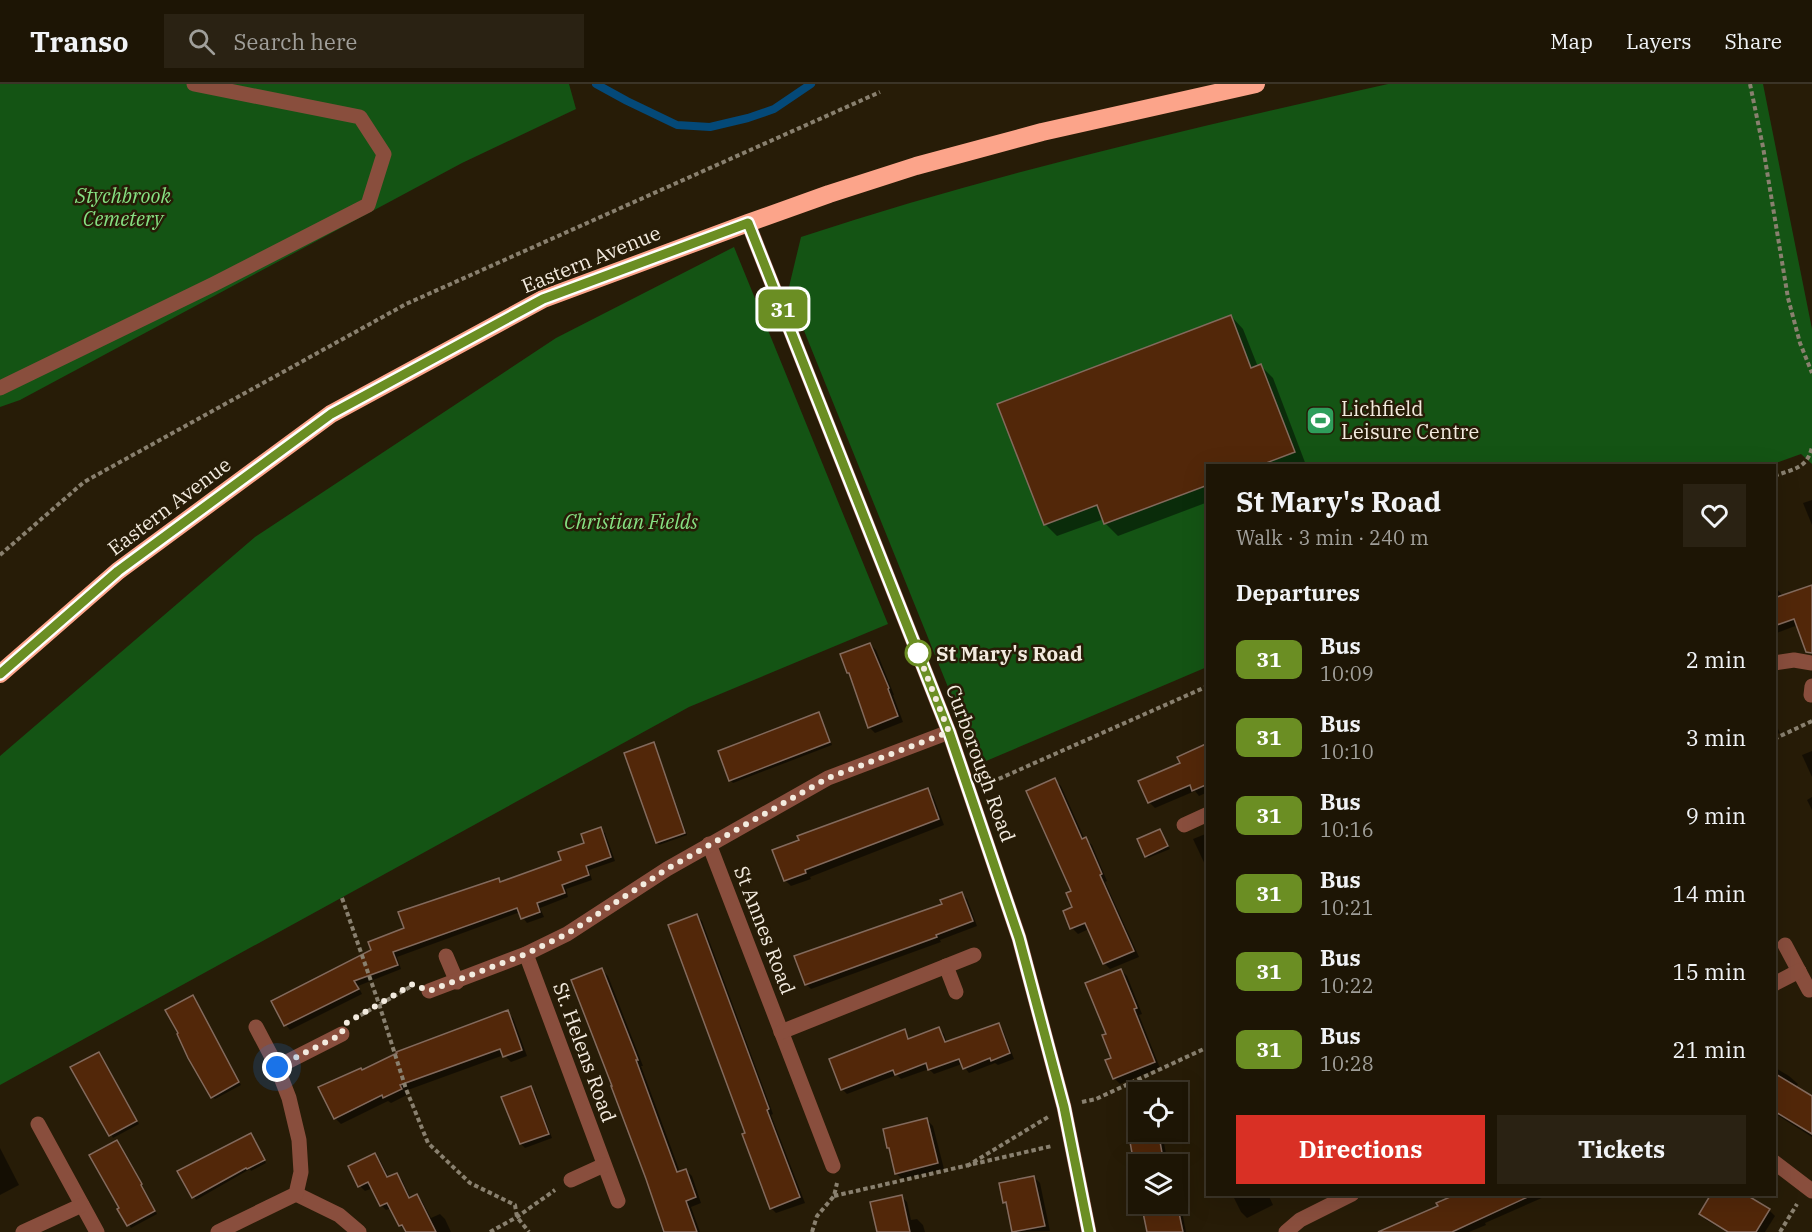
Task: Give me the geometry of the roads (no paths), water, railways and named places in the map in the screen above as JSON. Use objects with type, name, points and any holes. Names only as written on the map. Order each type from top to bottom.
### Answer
[{"type":"highway","name":"Eastern Avenue","points":[[0,674],[118,571],[331,414],[543,299],[829,194],[916,166],[1031,135],[1256,84]]},
{"type":"street","points":[[0,388],[214,284],[368,205],[384,154],[360,117],[194,84]]},
{"type":"street","name":"Curborough Road","points":[[748,223],[949,732],[970,791],[1019,938],[1064,1107],[1089,1232]]},
{"type":"street","points":[[1776,663],[1794,660],[1812,663]]},
{"type":"street","points":[[429,991],[526,954],[567,934],[667,869],[828,778],[949,732]]},
{"type":"street","points":[[1184,825],[1206,815]]},
{"type":"street","name":"St Annes Road","points":[[709,844],[833,1166]]},
{"type":"street","points":[[1785,945],[1809,990]]},
{"type":"street","name":"St. Helens Road","points":[[526,954],[618,1201]]},
{"type":"street","points":[[781,1032],[974,955]]},
{"type":"street","points":[[446,956],[457,982]]},
{"type":"street","points":[[946,966],[956,992]]},
{"type":"street","points":[[1776,983],[1799,971]]},
{"type":"street","points":[[218,1232],[296,1194],[302,1172],[299,1140],[289,1098],[277,1067],[256,1027]]},
{"type":"street","points":[[277,1067],[342,1034]]},
{"type":"street","points":[[38,1124],[97,1232]]},
{"type":"street","points":[[827,1150],[842,1145]]},
{"type":"street","points":[[1776,1164],[1809,1189]]},
{"type":"street","points":[[571,1180],[604,1165]]},
{"type":"street","points":[[296,1194],[339,1215],[359,1232]]},
{"type":"street","points":[[1286,1232],[1300,1220],[1348,1196]]},
{"type":"street","points":[[23,1232],[82,1205]]},
{"type":"waterway","points":[[596,84],[677,125],[710,127],[774,109],[811,84]]},
{"type":"place","name":"Lichfield Leisure Centre","points":[[1320,420]]},
{"type":"place","name":"St Mary's Road","points":[[918,653]]},
{"type":"park label","name":"Stychbrook Cemetery","points":[[123,206]]},
{"type":"park label","name":"Christian Fields","points":[[631,521]]}]
